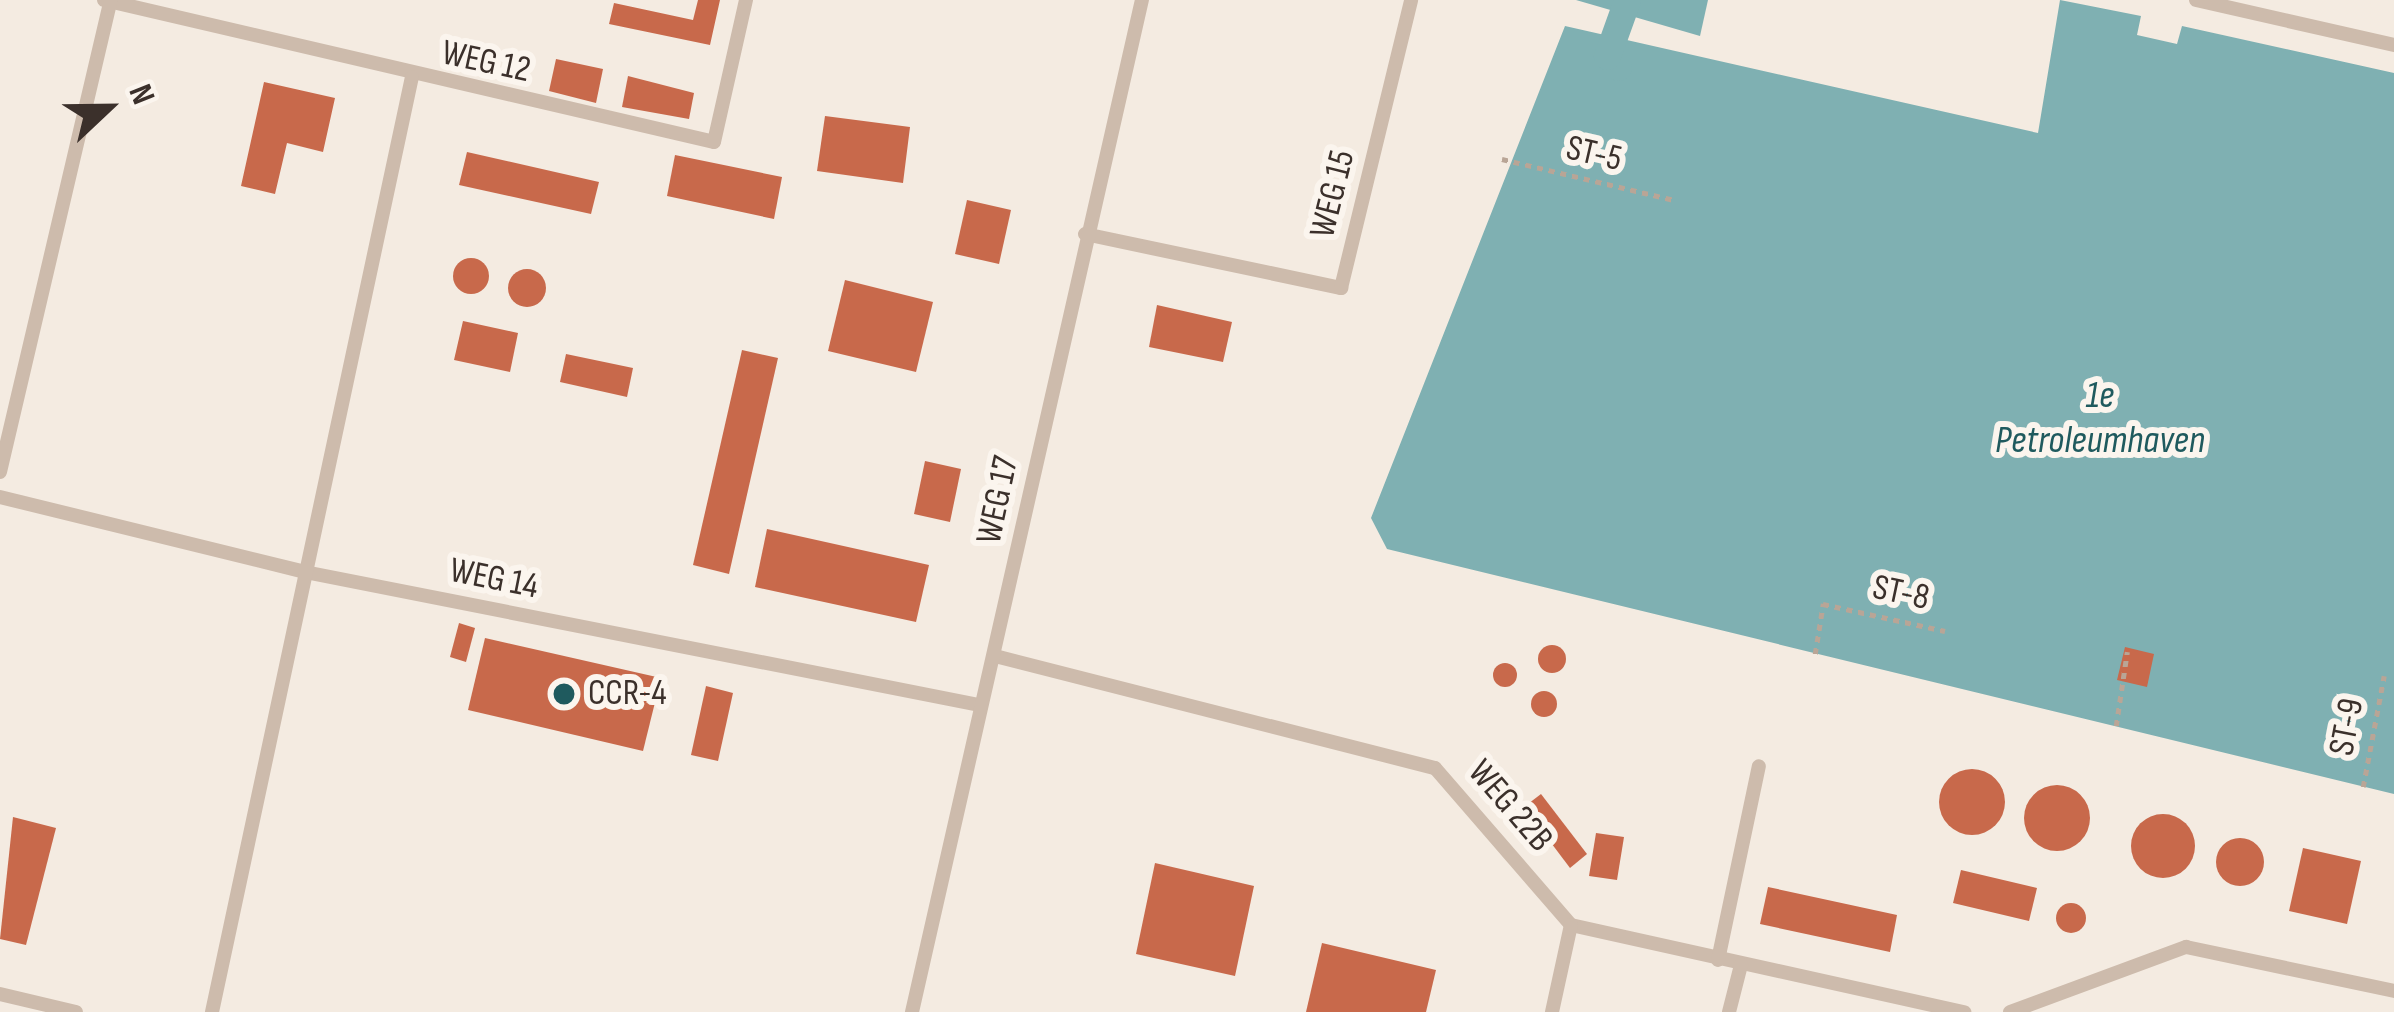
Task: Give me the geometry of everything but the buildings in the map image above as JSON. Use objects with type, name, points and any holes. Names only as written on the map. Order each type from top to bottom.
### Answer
[{"type":"lane","name":"WEG 12","points":[[109,0],[412,77],[714,142],[746,0]]},
{"type":"lane","points":[[0,472],[109,0]]},
{"type":"lane","name":"WEG 17","points":[[912,1012],[979,705],[995,656],[1085,234],[1142,0]]},
{"type":"lane","name":"WEG 15","points":[[1085,234],[1341,288],[1411,0]]},
{"type":"lane","points":[[2196,0],[2394,45]]},
{"type":"lane","points":[[212,1012],[310,573],[412,77]]},
{"type":"lane","name":"WEG 14","points":[[0,497],[310,573],[979,705]]},
{"type":"lane","name":"WEG 22B","points":[[995,656],[1435,768],[1571,925]]},
{"type":"lane","points":[[1718,960],[1759,766]]},
{"type":"lane","points":[[1552,1012],[1571,925],[1965,1012]]},
{"type":"lane","points":[[2010,1012],[2186,947],[2394,991]]},
{"type":"lane","points":[[1729,1012],[1741,965]]},
{"type":"lane","points":[[0,994],[76,1012]]},
{"type":"path","name":"ST-5","points":[[1502,160],[1674,200]]},
{"type":"path","name":"ST-8","points":[[1815,654],[1823,604],[1945,631]]},
{"type":"path","points":[[2116,726],[2126,652]]},
{"type":"path","name":"ST-9","points":[[2363,788],[2384,676]]},
{"type":"water","points":[[1576,0],[1708,0],[1700,36]]},
{"type":"water","name":"1e Petroleumhaven","points":[[2060,0],[2141,16],[2137,35],[2177,44],[2182,26],[2394,73],[2394,794],[1387,549],[1371,518],[1565,26],[2038,133]]},
{"type":"waterway","points":[[1618,67],[1607,56],[1627,0]]},
{"type":"place","name":"CCR-4","points":[[564,694]]}]
